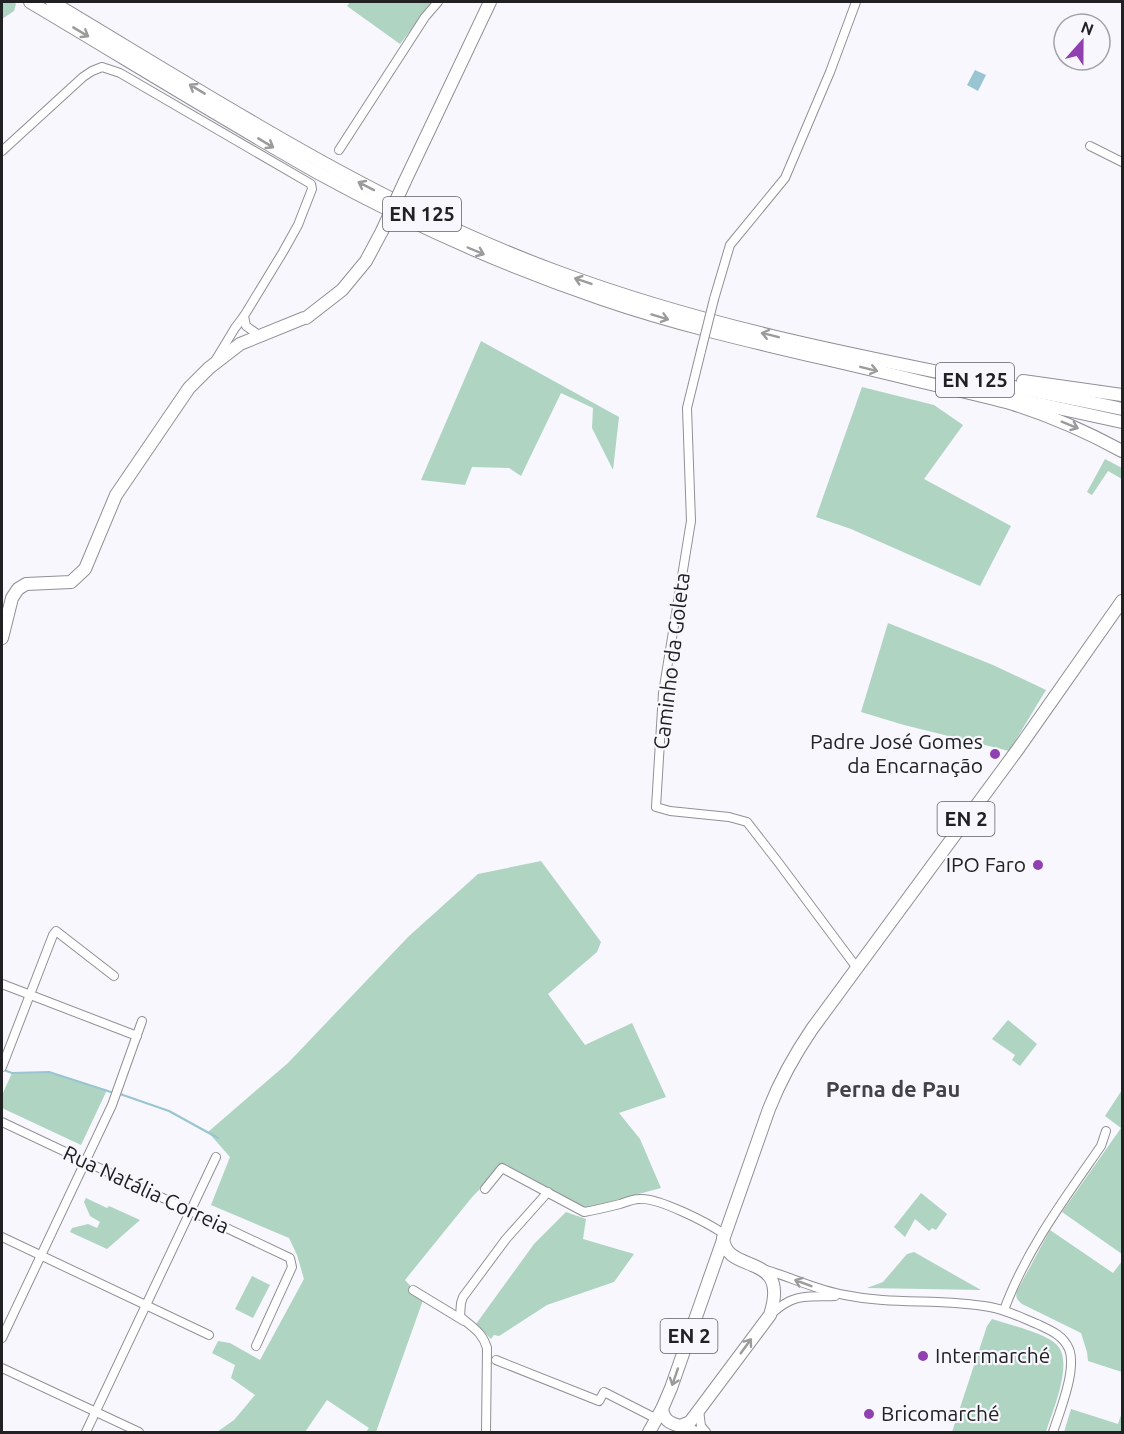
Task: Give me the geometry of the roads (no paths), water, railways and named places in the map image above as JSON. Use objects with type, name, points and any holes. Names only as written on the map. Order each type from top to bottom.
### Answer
[{"type":"main road","name":"EN 125","points":[[30,2],[321,174],[479,252],[566,287],[734,338],[893,375],[1122,422]]},
{"type":"main road","name":"EN 125","points":[[52,2],[313,156],[407,206],[557,272],[721,323],[965,378],[1122,409]]},
{"type":"main road","points":[[2,638],[12,598],[18,589],[26,584],[71,582],[85,569],[116,495],[189,388],[213,364],[240,344],[306,318],[342,290],[366,261],[490,2]]},
{"type":"main road","points":[[827,348],[999,378],[1122,395]]},
{"type":"main road","points":[[893,375],[1012,404],[1068,424],[1122,451]]},
{"type":"main road","name":"EN 2","points":[[1064,683],[1122,589]]},
{"type":"main road","name":"EN 2","points":[[654,1423],[776,1091],[806,1038],[1018,749],[1122,601]]},
{"type":"main road","points":[[724,1236],[725,1248],[732,1256]]},
{"type":"main road","points":[[678,1425],[666,1421],[663,1415],[654,1423],[661,1426],[678,1425],[688,1424],[770,1315],[774,1300],[773,1283],[760,1268],[732,1256],[726,1256],[715,1262]]},
{"type":"street","points":[[339,150],[425,17],[438,2]]},
{"type":"street","name":"Caminho da Goleta","points":[[856,2],[830,72],[785,178],[730,245],[701,351],[687,408],[691,521],[663,693],[656,807],[670,811],[729,817],[747,822],[856,968]]},
{"type":"street","points":[[2,151],[83,77],[102,67],[120,73],[311,184],[312,189],[298,225],[284,252],[213,364]]},
{"type":"street","points":[[1090,146],[1122,162]]},
{"type":"street","points":[[244,316],[246,326],[260,336]]},
{"type":"street","points":[[2,1066],[56,931],[114,976]]},
{"type":"street","points":[[2,984],[137,1036]]},
{"type":"street","points":[[2,1338],[113,1102],[142,1021]]},
{"type":"street","name":"Rua Natália Correia","points":[[2,1122],[290,1258],[292,1267],[256,1346]]},
{"type":"street","points":[[1004,1310],[1037,1239],[1101,1146],[1106,1131]]},
{"type":"street","points":[[87,1432],[216,1157]]},
{"type":"street","points":[[485,1189],[502,1168],[584,1212],[640,1198],[680,1211],[709,1224],[724,1236]]},
{"type":"street","points":[[466,1322],[460,1316],[460,1302],[463,1297],[506,1239],[548,1192]]},
{"type":"street","points":[[2,1237],[209,1335]]},
{"type":"street","points":[[760,1268],[818,1289],[847,1296],[966,1304],[1004,1310],[1056,1334],[1068,1347],[1072,1365],[1053,1432]]},
{"type":"street","points":[[412,1290],[466,1322],[479,1331],[484,1339],[487,1348],[486,1432]]},
{"type":"street","points":[[770,1315],[794,1298],[847,1296]]},
{"type":"street","points":[[496,1360],[599,1401],[604,1392],[654,1423]]},
{"type":"street","points":[[2,1368],[139,1432]]},
{"type":"street","points":[[699,1410],[701,1426],[706,1432]]},
{"type":"street","points":[[678,1425],[701,1432]]},
{"type":"water","points":[[975,70],[986,75],[978,91],[967,85]]},
{"type":"waterway","points":[[4,1070],[12,1073],[49,1072],[114,1093]]},
{"type":"waterway","points":[[120,1094],[169,1111],[218,1138]]},
{"type":"place","name":"Padre José Gomes da Encarnação","points":[[995,754]]},
{"type":"place","name":"IPO Faro","points":[[1038,865]]},
{"type":"place","name":"Intermarché","points":[[923,1356]]},
{"type":"place","name":"Bricomarché","points":[[869,1414]]},
{"type":"district","name":"Perna de Pau","points":[[893,1089]]}]
